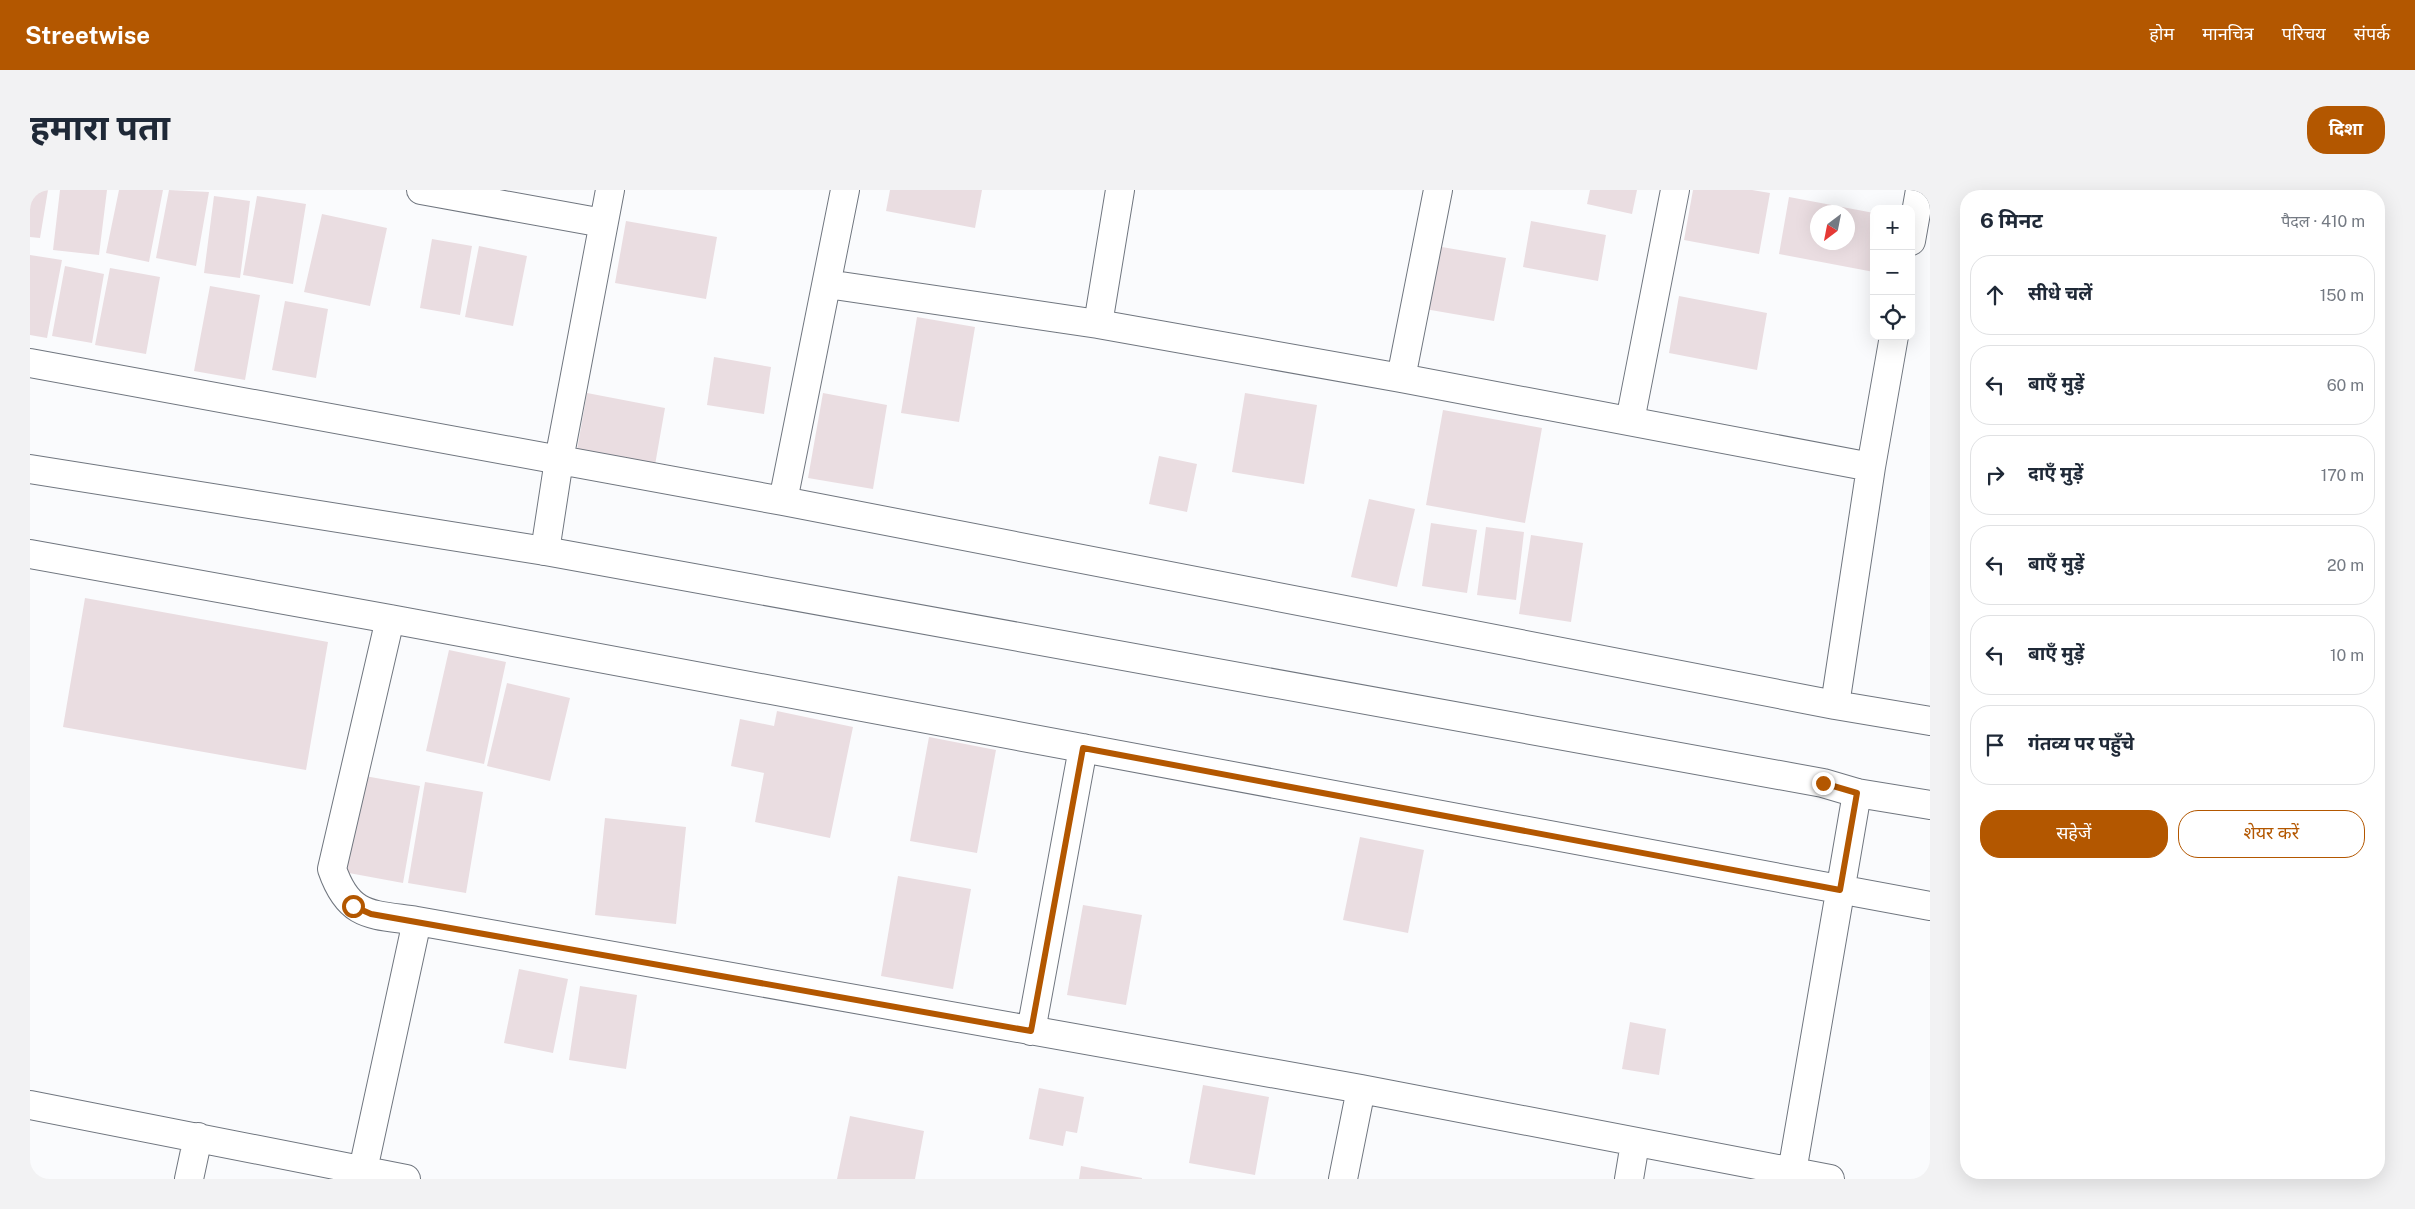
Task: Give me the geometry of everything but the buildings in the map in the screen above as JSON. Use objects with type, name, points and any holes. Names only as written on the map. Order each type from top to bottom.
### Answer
[{"type":"street","points":[[421,190],[603,224]]},
{"type":"street","points":[[545,551],[559,460],[610,190]]},
{"type":"street","points":[[783,500],[828,284],[845,190]]},
{"type":"street","points":[[1098,324],[1120,190]]},
{"type":"street","points":[[1401,378],[1438,190]]},
{"type":"street","points":[[1630,421],[1676,190]]},
{"type":"street","points":[[1915,218],[1920,190]]},
{"type":"street","points":[[828,284],[1098,324],[1401,378],[1871,467]]},
{"type":"street","points":[[1835,705],[1871,467],[1893,340]]},
{"type":"street","points":[[30,363],[783,500],[1835,705],[1930,721]]},
{"type":"street","points":[[30,469],[545,551],[1823,783],[1857,793],[1930,805]]},
{"type":"street","points":[[30,554],[390,619],[1930,906]]},
{"type":"street","points":[[390,619],[332,869],[339,890],[353,906],[371,914],[1361,1089],[1830,1179]]},
{"type":"street","points":[[1031,1031],[1083,748]]},
{"type":"street","points":[[1792,1172],[1857,793]]},
{"type":"street","points":[[363,1170],[417,921]]},
{"type":"street","points":[[1343,1179],[1361,1089]]},
{"type":"street","points":[[30,1105],[406,1179]]},
{"type":"street","points":[[189,1179],[198,1137]]},
{"type":"street","points":[[1629,1179],[1635,1143]]},
{"type":"route","points":[[353,906],[371,914],[1031,1031],[1083,748],[1840,890],[1857,793],[1823,783]]}]
